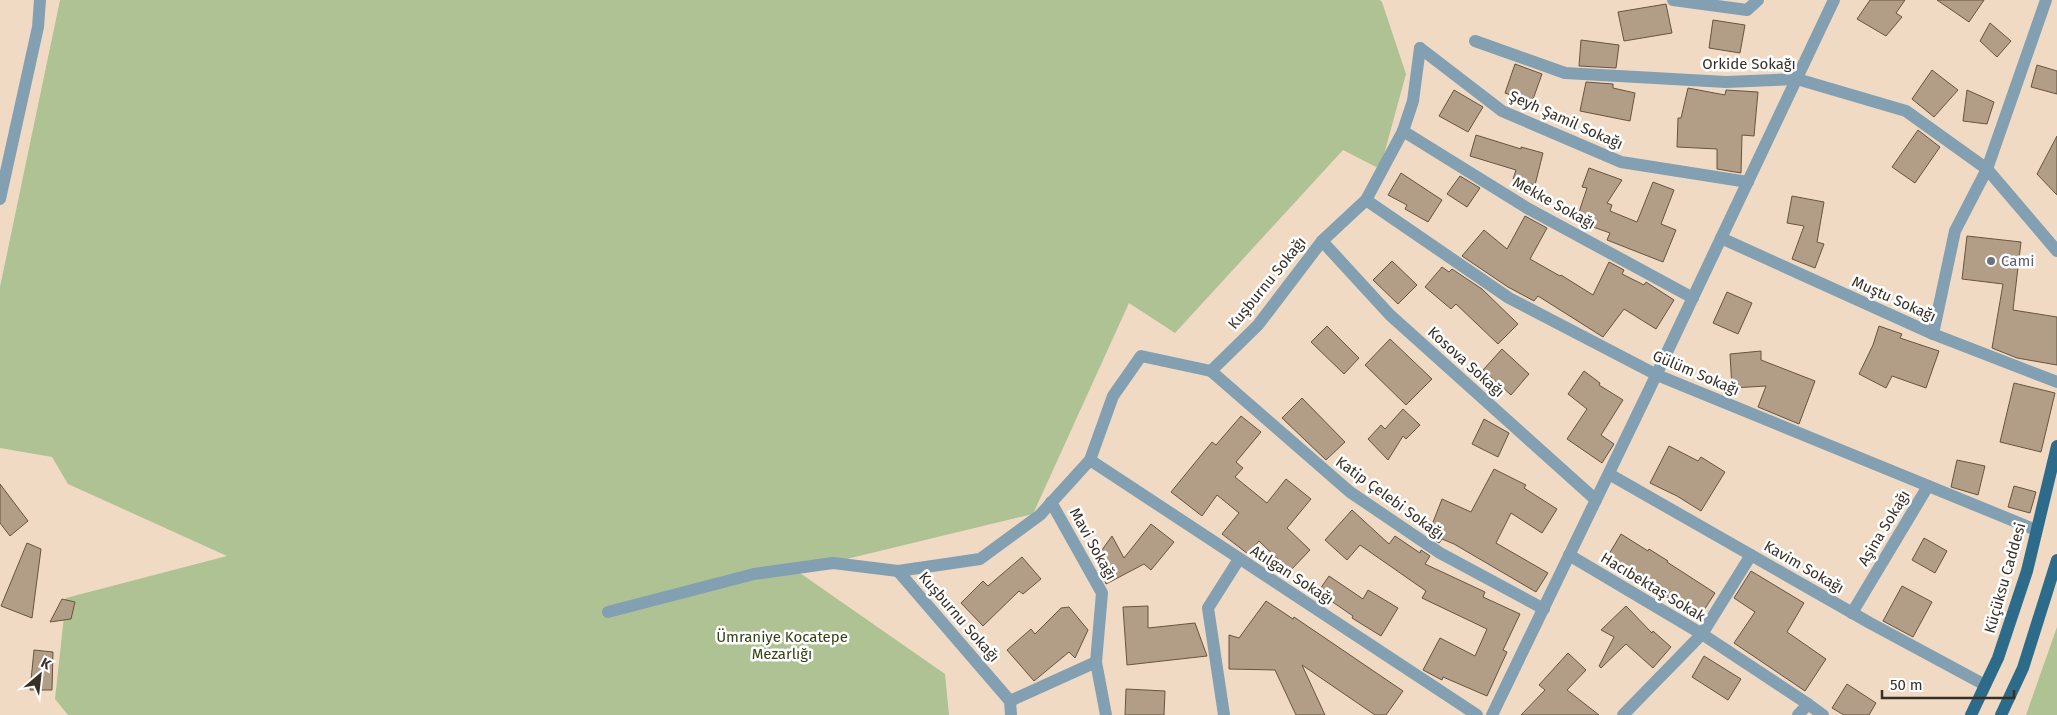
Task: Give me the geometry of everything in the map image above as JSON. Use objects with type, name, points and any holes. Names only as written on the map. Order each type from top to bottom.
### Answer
[{"type":"main road","name":"Küçüksu Caddesi","points":[[1971,715],[1998,658],[2027,571],[2057,446]]},
{"type":"main road","points":[[2001,715],[2023,668],[2057,560]]},
{"type":"street","points":[[0,199],[38,27],[40,0]]},
{"type":"street","points":[[1673,0],[1747,10],[1758,0]]},
{"type":"street","points":[[1492,715],[1834,0]]},
{"type":"street","points":[[1933,334],[1955,231],[1987,168],[2046,0]]},
{"type":"street","name":"Orkide Sokağı","points":[[1475,42],[1565,73],[1726,82],[1797,79],[1906,111],[1987,168],[2057,250]]},
{"type":"street","name":"Kuşburnu Sokağı","points":[[898,572],[980,559],[1040,515],[1090,460],[1112,396],[1141,356],[1211,371],[1258,325],[1322,241],[1366,200],[1403,131],[1413,101],[1420,48]]},
{"type":"street","name":"Şeyh Şamil Sokağı","points":[[1420,48],[1502,111],[1621,162],[1748,182]]},
{"type":"street","name":"Mekke Sokağı","points":[[1403,131],[1527,208],[1693,298]]},
{"type":"street","name":"Gülüm Sokağı","points":[[1366,200],[1509,298],[1656,375],[2036,530]]},
{"type":"street","name":"Muştu Sokağı","points":[[1721,238],[1933,334],[2057,382]]},
{"type":"street","name":"Kosova Sokağı","points":[[1322,241],[1390,316],[1596,500]]},
{"type":"street","name":"Katip Çelebi Sokağı","points":[[1211,371],[1350,492],[1440,553],[1544,609]]},
{"type":"street","name":"Atılgan Sokağı","points":[[1090,460],[1477,715]]},
{"type":"street","name":"Kavim Sokağı","points":[[1608,474],[1852,613],[1985,685]]},
{"type":"street","name":"Aşina Sokağı","points":[[1852,613],[1928,486]]},
{"type":"street","name":"Mavi Sokağı","points":[[1051,502],[1102,593],[1096,662],[1106,715]]},
{"type":"street","name":"Hacıbektaş Sokak","points":[[1569,555],[1702,634],[1623,715]]},
{"type":"street","points":[[1751,555],[1702,634],[1823,715]]},
{"type":"street","points":[[1224,715],[1208,608],[1239,559]]},
{"type":"street","points":[[608,612],[754,574],[832,562],[898,572]]},
{"type":"street","name":"Kuşburnu Sokağı","points":[[898,572],[1010,701]]},
{"type":"street","points":[[1011,715],[1010,701],[1096,662]]},
{"type":"street","points":[[1798,715],[1808,704]]},
{"type":"green space","name":"Ümraniye Kocatepe Mezarlığı","points":[[60,0],[1380,0],[1406,74],[1380,169],[1343,150],[1175,333],[1129,303],[1033,514],[797,571],[945,674],[949,715],[68,715],[55,699],[66,598],[227,556],[68,484],[52,457],[0,448],[0,287]]},
{"type":"green space","points":[[2057,627],[2057,715],[2026,715]]},
{"type":"building","points":[[1870,0],[1905,0],[1896,13],[1902,17],[1886,36],[1857,19]]},
{"type":"building","points":[[1937,0],[1984,0],[1969,22]]},
{"type":"building","points":[[1666,4],[1672,33],[1624,41],[1618,12]]},
{"type":"building","points":[[1713,20],[1745,25],[1740,53],[1709,48]]},
{"type":"building","points":[[1990,23],[2011,41],[1997,57],[1980,41]]},
{"type":"building","points":[[1581,40],[1619,45],[1616,68],[1579,66]]},
{"type":"building","points":[[1515,64],[1542,74],[1532,102],[1505,93]]},
{"type":"building","points":[[2037,65],[2057,71],[2057,94],[2031,87]]},
{"type":"building","points":[[1932,70],[1958,90],[1934,117],[1912,99]]},
{"type":"building","points":[[1586,82],[1613,84],[1613,88],[1635,93],[1630,121],[1580,111]]},
{"type":"building","points":[[1688,88],[1725,95],[1726,90],[1758,92],[1754,136],[1742,135],[1741,173],[1717,169],[1717,149],[1677,147],[1678,118],[1681,118]]},
{"type":"building","points":[[1454,90],[1483,107],[1468,132],[1439,116]]},
{"type":"building","points":[[1967,90],[1994,102],[1987,124],[1963,121]]},
{"type":"building","points":[[1918,130],[1940,147],[1915,183],[1892,167]]},
{"type":"building","points":[[1476,135],[1521,149],[1521,147],[1543,153],[1535,185],[1513,179],[1516,170],[1470,156]]},
{"type":"building","points":[[2057,136],[2057,195],[2037,174]]},
{"type":"building","points":[[1589,168],[1622,180],[1607,203],[1612,205],[1610,211],[1637,222],[1653,182],[1674,190],[1661,224],[1676,230],[1663,262],[1607,240],[1610,233],[1576,221],[1587,188],[1582,187]]},
{"type":"building","points":[[1401,173],[1442,200],[1428,222],[1405,209],[1407,205],[1388,195]]},
{"type":"building","points":[[1460,176],[1480,188],[1467,207],[1447,194]]},
{"type":"building","points":[[1792,196],[1824,202],[1817,242],[1824,244],[1815,268],[1792,259],[1804,226],[1787,223]]},
{"type":"building","points":[[1525,216],[1547,228],[1530,259],[1593,295],[1609,262],[1624,270],[1622,274],[1644,285],[1646,282],[1674,300],[1656,329],[1624,309],[1603,337],[1538,296],[1534,301],[1508,287],[1462,256],[1484,230],[1507,249]]},
{"type":"building","points":[[1967,236],[2021,242],[2013,310],[2057,317],[2057,365],[2017,358],[1992,348],[2003,284],[1962,279]]},
{"type":"building","points":[[1392,261],[1417,285],[1398,304],[1373,280]]},
{"type":"building","points":[[1442,267],[1449,272],[1452,269],[1482,289],[1518,324],[1498,344],[1456,304],[1451,309],[1425,287]]},
{"type":"building","points":[[1727,292],[1752,303],[1738,334],[1713,323]]},
{"type":"building","points":[[1327,326],[1359,358],[1344,374],[1311,342]]},
{"type":"building","points":[[1879,326],[1902,334],[1900,338],[1939,351],[1926,388],[1892,376],[1886,388],[1859,374],[1873,345]]},
{"type":"building","points":[[1390,339],[1432,379],[1406,405],[1365,365]]},
{"type":"building","points":[[1502,349],[1529,374],[1511,395],[1483,370]]},
{"type":"building","points":[[1761,351],[1761,360],[1815,381],[1799,424],[1758,407],[1766,386],[1732,388],[1730,354]]},
{"type":"building","points":[[1584,371],[1600,383],[1599,385],[1623,400],[1601,435],[1614,444],[1602,463],[1567,439],[1587,409],[1568,394]]},
{"type":"building","points":[[2014,383],[2055,393],[2041,452],[2000,442]]},
{"type":"building","points":[[1302,398],[1345,442],[1326,460],[1282,418]]},
{"type":"building","points":[[1403,409],[1420,425],[1406,439],[1403,436],[1388,460],[1368,439],[1381,425],[1385,429]]},
{"type":"building","points":[[1241,416],[1261,432],[1236,462],[1243,468],[1235,477],[1267,503],[1286,479],[1311,499],[1287,528],[1310,550],[1290,571],[1259,541],[1248,554],[1222,534],[1239,513],[1217,495],[1202,516],[1171,492],[1212,442],[1216,445]]},
{"type":"building","points":[[1484,419],[1509,433],[1498,457],[1472,444]]},
{"type":"building","points":[[1669,446],[1698,461],[1701,457],[1725,472],[1701,511],[1677,496],[1650,483]]},
{"type":"building","points":[[1957,460],[1985,466],[1978,495],[1951,487]]},
{"type":"building","points":[[1494,469],[1526,485],[1524,488],[1557,509],[1542,533],[1511,513],[1496,543],[1548,573],[1536,592],[1454,544],[1442,539],[1439,543],[1428,535],[1442,499],[1471,512]]},
{"type":"building","points":[[0,484],[28,521],[10,536],[0,523]]},
{"type":"building","points":[[2014,486],[2036,492],[2030,513],[2008,507]]},
{"type":"building","points":[[1352,510],[1389,544],[1395,536],[1420,553],[1421,550],[1430,556],[1425,564],[1485,592],[1483,597],[1520,614],[1503,650],[1507,652],[1487,696],[1443,677],[1442,680],[1423,670],[1440,638],[1475,656],[1487,629],[1422,598],[1426,591],[1360,545],[1347,560],[1325,540]]},
{"type":"building","points":[[1151,524],[1174,542],[1151,570],[1144,564],[1106,584],[1105,581],[1110,574],[1099,554],[1112,536],[1124,558]]},
{"type":"building","points":[[1621,534],[1648,551],[1649,549],[1715,593],[1699,618],[1606,559]]},
{"type":"building","points":[[1924,538],[1947,551],[1935,573],[1912,560]]},
{"type":"building","points":[[27,543],[41,549],[32,618],[1,606]]},
{"type":"building","points":[[1022,557],[1041,579],[1023,594],[1019,591],[983,626],[961,603],[983,581],[988,586]]},
{"type":"building","points":[[1751,571],[1804,603],[1787,632],[1826,659],[1805,691],[1734,643],[1755,612],[1734,598]]},
{"type":"building","points":[[1329,576],[1363,599],[1368,590],[1398,608],[1381,636],[1352,618],[1353,616],[1318,592]]},
{"type":"building","points":[[1902,586],[1932,602],[1913,637],[1883,621]]},
{"type":"building","points":[[62,599],[75,602],[71,619],[50,622]]},
{"type":"building","points":[[1266,601],[1293,619],[1294,617],[1403,691],[1386,715],[1375,715],[1302,665],[1325,715],[1296,715],[1275,670],[1229,669],[1229,635],[1239,638]]},
{"type":"building","points":[[1148,606],[1148,628],[1195,623],[1207,656],[1127,665],[1123,607]]},
{"type":"building","points":[[1626,606],[1652,633],[1653,631],[1671,647],[1653,668],[1626,644],[1601,668],[1599,666],[1614,637],[1601,630]]},
{"type":"building","points":[[1069,607],[1088,630],[1075,658],[1069,652],[1034,681],[1007,650],[1031,629],[1035,634],[1061,608]]},
{"type":"building","points":[[34,650],[53,652],[52,690],[30,690]]},
{"type":"building","points":[[1568,653],[1586,670],[1567,690],[1599,715],[1521,715],[1545,690],[1539,685]]},
{"type":"building","points":[[1704,656],[1741,679],[1728,700],[1692,677]]},
{"type":"building","points":[[1847,684],[1876,703],[1869,715],[1844,715],[1832,708]]},
{"type":"building","points":[[1126,689],[1165,691],[1164,715],[1125,715]]},
{"type":"place","name":"Cami","points":[[1991,261]]}]
